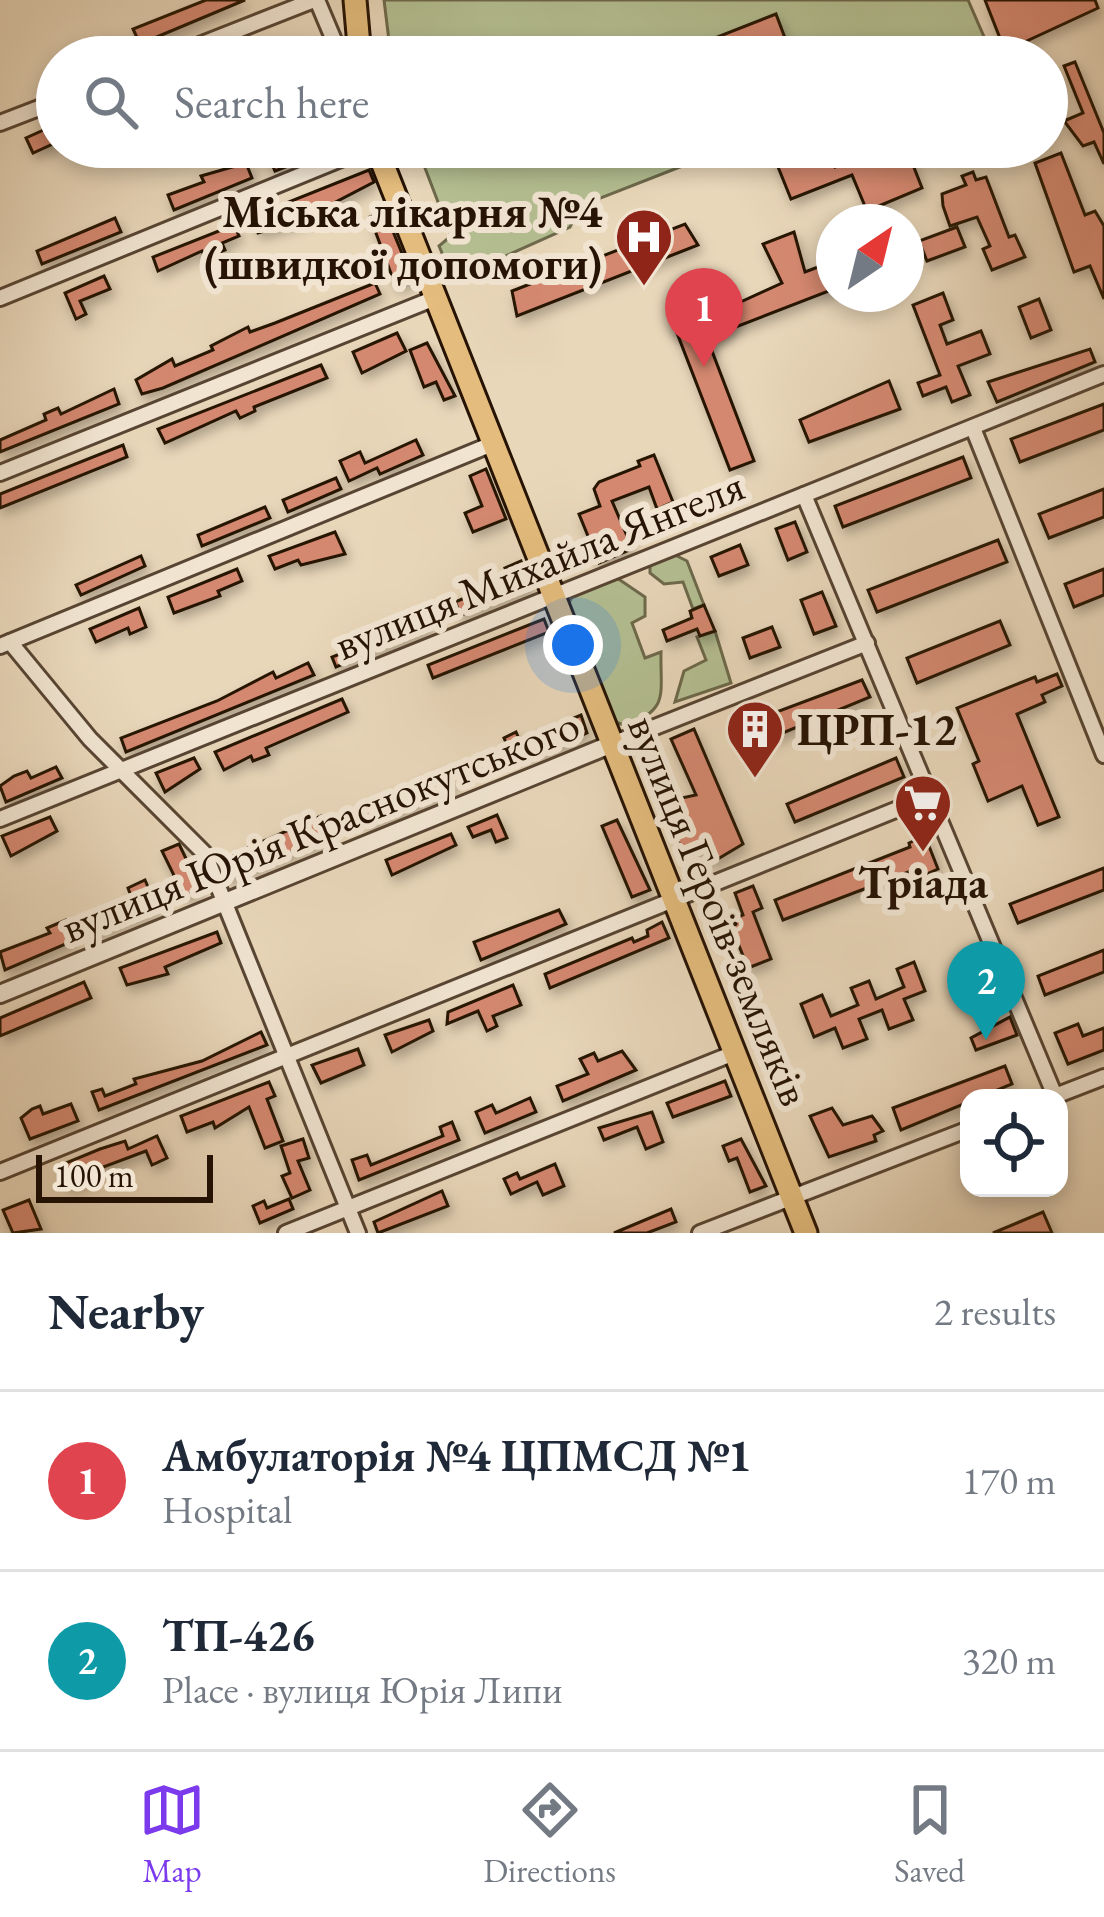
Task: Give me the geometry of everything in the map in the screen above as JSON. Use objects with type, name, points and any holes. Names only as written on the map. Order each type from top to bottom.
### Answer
[{"type":"main road","points":[[355,0],[358,36]]},
{"type":"main road","name":"вулиця Героїв-земляків","points":[[382,168],[806,1233]]},
{"type":"street","points":[[223,36],[316,0],[332,36]]},
{"type":"street","points":[[0,124],[36,109]]},
{"type":"street","points":[[0,298],[321,168]]},
{"type":"street","points":[[0,473],[435,298]]},
{"type":"street","name":"вулиця Михайла Янгеля","points":[[0,819],[1104,374]]},
{"type":"street","points":[[973,428],[1104,755]]},
{"type":"street","points":[[358,1233],[205,854],[5,644],[492,444]]},
{"type":"street","points":[[804,495],[1050,1089]]},
{"type":"street","name":"вулиця Юрія Краснокутського","points":[[0,994],[867,643]]},
{"type":"street","points":[[0,1172],[930,796]]},
{"type":"street","points":[[286,1233],[734,1053]]},
{"type":"street","points":[[1068,1091],[1104,1077]]},
{"type":"street","points":[[700,1233],[960,1132]]},
{"type":"green space","points":[[384,0],[968,0],[984,36],[388,36]]},
{"type":"green space","points":[[425,168],[677,168],[567,211],[574,219],[570,227],[459,277],[451,274],[439,246],[451,236]]},
{"type":"green space","points":[[675,555],[687,561],[704,605],[693,609],[683,582],[664,584],[650,573],[650,565]]},
{"type":"green space","points":[[617,578],[645,597],[645,616],[632,623],[645,658],[661,652],[660,698],[650,713],[626,726],[613,721],[568,605],[572,597]]},
{"type":"green space","points":[[715,631],[731,683],[675,702],[684,671],[706,660],[697,637]]},
{"type":"building","points":[[206,0],[245,0],[159,36],[136,36],[133,29]]},
{"type":"building","points":[[985,0],[1095,0],[1098,8],[1037,36],[999,36]]},
{"type":"building","points":[[776,14],[784,36],[720,36]]},
{"type":"building","points":[[1075,62],[1104,133],[1104,164],[1094,142],[1083,146],[1068,126],[1068,119],[1083,113],[1068,65]]},
{"type":"building","points":[[36,133],[36,152],[33,153],[26,138]]},
{"type":"building","points":[[248,168],[252,178],[174,210],[168,195],[204,182],[201,176]]},
{"type":"building","points":[[778,168],[914,168],[922,188],[884,204],[864,204],[852,175],[791,199]]},
{"type":"building","points":[[1037,168],[1067,168],[1085,215],[1095,211],[1104,226],[1104,299],[1090,266],[1074,272]]},
{"type":"building","points":[[369,170],[374,182],[299,221],[258,233],[251,217]]},
{"type":"building","points":[[973,172],[976,180],[986,177],[1009,237],[1015,235],[1025,257],[992,270],[983,249],[990,246],[977,217],[950,226],[943,206],[942,194],[966,185],[962,176]]},
{"type":"building","points":[[385,212],[413,280],[396,287],[370,217]]},
{"type":"building","points":[[115,218],[121,232],[42,264],[37,251]]},
{"type":"building","points":[[685,224],[698,245],[517,316],[512,291]]},
{"type":"building","points":[[234,225],[239,236],[222,243],[225,250],[205,258],[202,251],[158,271],[153,257]]},
{"type":"building","points":[[957,227],[965,247],[927,261],[924,239]]},
{"type":"building","points":[[794,232],[805,272],[816,268],[816,296],[707,338],[754,461],[730,470],[672,320],[695,311],[699,321],[782,283],[763,244]]},
{"type":"building","points":[[104,276],[110,289],[80,301],[86,314],[76,319],[65,293]]},
{"type":"building","points":[[375,283],[380,294],[142,394],[136,380],[172,359],[175,366],[213,350],[211,346],[248,327],[250,332]]},
{"type":"building","points":[[943,293],[953,320],[940,325],[947,344],[981,331],[990,354],[958,366],[970,395],[952,402],[946,387],[923,396],[918,383],[940,375],[916,312],[924,312],[924,301]]},
{"type":"building","points":[[1039,299],[1051,330],[1031,338],[1019,307]]},
{"type":"building","points":[[397,333],[406,351],[362,373],[353,352]]},
{"type":"building","points":[[427,343],[455,396],[444,400],[436,382],[424,387],[410,350]]},
{"type":"building","points":[[1090,349],[1095,362],[997,402],[988,382]]},
{"type":"building","points":[[321,365],[327,378],[254,407],[255,411],[240,418],[236,411],[165,443],[158,429]]},
{"type":"building","points":[[889,381],[900,409],[809,442],[800,420]]},
{"type":"building","points":[[114,389],[119,404],[0,452],[0,440],[46,420],[44,414],[58,408],[61,414]]},
{"type":"building","points":[[1104,404],[1104,430],[1020,462],[1011,439]]},
{"type":"building","points":[[416,440],[423,455],[380,474],[377,468],[349,481],[340,461],[360,452],[365,463]]},
{"type":"building","points":[[123,445],[127,457],[0,508],[0,494]]},
{"type":"building","points":[[654,455],[673,502],[657,509],[649,487],[612,501],[630,543],[625,546],[627,551],[599,563],[579,514],[600,506],[594,489],[599,482],[640,466],[638,461]]},
{"type":"building","points":[[963,457],[971,478],[843,527],[835,506]]},
{"type":"building","points":[[486,469],[506,519],[473,532],[465,513],[482,506],[470,476]]},
{"type":"building","points":[[336,478],[341,489],[288,512],[283,500]]},
{"type":"building","points":[[1104,489],[1104,517],[1049,538],[1039,514]]},
{"type":"building","points":[[265,507],[270,518],[202,546],[198,535]]},
{"type":"building","points":[[795,522],[807,552],[788,560],[776,529]]},
{"type":"building","points":[[335,532],[345,554],[301,565],[298,560],[275,569],[269,556]]},
{"type":"building","points":[[998,540],[1007,562],[877,612],[868,590]]},
{"type":"building","points":[[740,545],[748,565],[719,576],[711,557]]},
{"type":"building","points":[[141,556],[145,566],[81,595],[76,585]]},
{"type":"building","points":[[521,561],[532,587],[461,615],[455,602],[510,579],[505,568]]},
{"type":"building","points":[[237,569],[242,581],[218,591],[220,596],[174,613],[168,597]]},
{"type":"building","points":[[1104,569],[1104,595],[1074,607],[1065,584]]},
{"type":"building","points":[[822,592],[836,626],[814,634],[801,600]]},
{"type":"building","points":[[704,605],[715,631],[700,636],[697,629],[667,641],[663,630],[692,618],[690,611]]},
{"type":"building","points":[[421,607],[430,627],[336,667],[332,657],[412,621],[408,613]]},
{"type":"building","points":[[139,608],[146,627],[130,634],[128,628],[96,642],[90,629]]},
{"type":"building","points":[[544,619],[549,632],[433,678],[428,665]]},
{"type":"building","points":[[1000,621],[1010,645],[917,683],[907,658]]},
{"type":"building","points":[[772,627],[780,647],[750,658],[743,638]]},
{"type":"building","points":[[308,663],[314,675],[126,752],[121,738],[217,701],[273,672],[276,678]]},
{"type":"building","points":[[1057,674],[1062,686],[1042,695],[1045,702],[1017,714],[1059,817],[1038,825],[1022,786],[988,801],[973,764],[979,761],[957,708],[1035,677],[1037,682]]},
{"type":"building","points":[[862,680],[870,697],[756,744],[747,723]]},
{"type":"building","points":[[342,699],[348,712],[266,748],[269,755],[253,761],[251,756],[224,770],[215,752]]},
{"type":"building","points":[[581,715],[587,733],[536,755],[533,748],[512,756],[504,738],[516,732],[520,741]]},
{"type":"building","points":[[694,729],[743,844],[711,863],[703,845],[683,853],[663,802],[696,795],[671,739]]},
{"type":"building","points":[[194,758],[200,769],[165,792],[156,773]]},
{"type":"building","points":[[896,758],[904,777],[795,822],[787,804]]},
{"type":"building","points":[[56,767],[62,778],[6,802],[0,786],[14,776],[27,771],[31,778]]},
{"type":"building","points":[[445,768],[453,788],[366,824],[359,807]]},
{"type":"building","points":[[497,815],[507,838],[496,842],[491,830],[473,837],[468,827]]},
{"type":"building","points":[[321,816],[330,836],[227,879],[220,860]]},
{"type":"building","points":[[50,817],[57,831],[11,856],[2,836]]},
{"type":"building","points":[[617,820],[650,890],[632,897],[602,826]]},
{"type":"building","points":[[451,834],[456,845],[392,875],[386,860]]},
{"type":"building","points":[[925,836],[938,869],[922,876],[919,868],[783,920],[775,900],[910,847],[909,843]]},
{"type":"building","points":[[179,844],[201,890],[184,896],[162,851]]},
{"type":"building","points":[[1104,868],[1104,890],[1018,923],[1010,904]]},
{"type":"building","points":[[145,880],[157,908],[92,934],[86,919],[132,899],[128,888]]},
{"type":"building","points":[[753,886],[762,908],[753,912],[771,959],[748,968],[729,921],[743,915],[735,893]]},
{"type":"building","points":[[559,910],[566,924],[481,960],[474,942]]},
{"type":"building","points":[[66,920],[75,940],[5,970],[0,952],[50,933],[47,928]]},
{"type":"building","points":[[662,922],[669,938],[550,988],[545,974],[632,938],[634,942],[648,936],[647,930]]},
{"type":"building","points":[[217,932],[221,943],[165,967],[168,974],[127,985],[120,968]]},
{"type":"building","points":[[1104,950],[1104,972],[1045,995],[1038,976]]},
{"type":"building","points":[[914,962],[925,991],[904,999],[913,1020],[889,1029],[882,1010],[859,1019],[867,1039],[843,1048],[835,1028],[814,1037],[801,1004],[822,995],[831,1016],[858,1005],[851,988],[869,981],[876,999],[904,987],[897,969]]},
{"type":"building","points":[[84,982],[91,998],[0,1036],[0,1018]]},
{"type":"building","points":[[513,985],[521,1005],[493,1016],[497,1026],[487,1031],[478,1011],[447,1024],[448,1012]]},
{"type":"building","points":[[1010,1017],[1017,1035],[976,1050],[971,1038]]},
{"type":"building","points":[[429,1020],[433,1031],[392,1052],[385,1035]]},
{"type":"building","points":[[1078,1024],[1083,1036],[1104,1028],[1104,1050],[1068,1064],[1055,1033]]},
{"type":"building","points":[[261,1032],[267,1045],[99,1110],[92,1092],[102,1089],[105,1096],[136,1084],[134,1079],[202,1061]]},
{"type":"building","points":[[358,1049],[364,1065],[321,1083],[312,1065]]},
{"type":"building","points":[[622,1051],[636,1070],[563,1101],[557,1086],[588,1074],[580,1059],[594,1053],[598,1061]]},
{"type":"building","points":[[1005,1066],[1012,1084],[1000,1089],[960,1089],[960,1106],[901,1130],[893,1108]]},
{"type":"building","points":[[725,1081],[731,1096],[673,1117],[667,1103]]},
{"type":"building","points":[[269,1082],[275,1096],[267,1099],[283,1141],[265,1148],[249,1107],[215,1128],[213,1122],[187,1132],[181,1116]]},
{"type":"building","points":[[530,1098],[536,1112],[485,1133],[476,1112],[492,1105],[496,1113]]},
{"type":"building","points":[[71,1104],[78,1121],[30,1139],[21,1118],[40,1106],[43,1114]]},
{"type":"building","points":[[832,1108],[843,1125],[872,1116],[883,1131],[874,1135],[876,1141],[829,1157],[810,1116]]},
{"type":"building","points":[[652,1112],[663,1142],[646,1149],[637,1127],[604,1140],[599,1128]]},
{"type":"building","points":[[452,1122],[459,1140],[359,1180],[352,1160],[367,1155],[371,1165],[443,1136],[440,1127]]},
{"type":"building","points":[[157,1136],[167,1158],[152,1165],[146,1151],[87,1173],[89,1178],[69,1186],[61,1165],[125,1141],[128,1149]]},
{"type":"building","points":[[303,1139],[309,1158],[298,1161],[310,1190],[292,1198],[282,1176],[290,1173],[281,1146]]},
{"type":"building","points":[[741,1139],[766,1186],[750,1192],[737,1158],[729,1161],[723,1146]]},
{"type":"building","points":[[555,1164],[564,1186],[543,1195],[537,1182],[511,1194],[504,1179],[517,1173],[520,1179]]},
{"type":"building","points":[[442,1191],[448,1206],[378,1233],[374,1222]]},
{"type":"building","points":[[289,1199],[293,1209],[260,1223],[253,1206],[264,1201],[267,1208]]},
{"type":"building","points":[[29,1200],[41,1229],[13,1233],[3,1210]]},
{"type":"building","points":[[671,1209],[676,1222],[647,1233],[614,1233]]},
{"type":"building","points":[[1043,1212],[1052,1233],[993,1233]]},
{"type":"place","name":"Міська лікарня №4 (швидкої допомоги)","points":[[644,288]]},
{"type":"place","name":"Амбулаторія №4 ЦПМСД №1","points":[[704,367]]},
{"type":"place","name":"ЦРП-12","points":[[755,780]]},
{"type":"place","name":"Тріада","points":[[923,854]]},
{"type":"place","name":"ТП-426","points":[[986,1040]]}]
